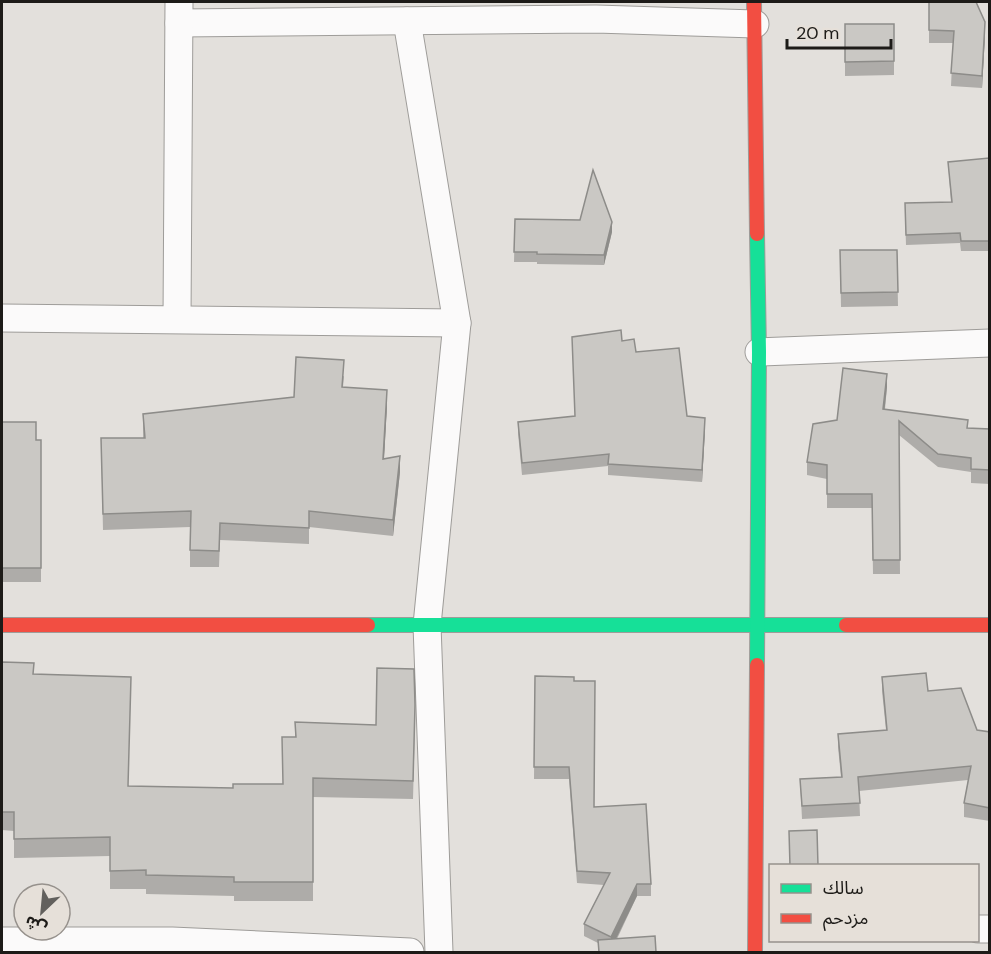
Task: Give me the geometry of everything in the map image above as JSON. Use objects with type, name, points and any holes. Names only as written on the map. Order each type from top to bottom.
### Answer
[{"type":"street","points":[[177,319],[179,12],[407,21],[596,19],[754,13],[759,352],[758,625],[763,923],[755,952]]},
{"type":"street","points":[[407,21],[457,323],[427,625],[439,952]]},
{"type":"street","points":[[2,318],[457,323]]},
{"type":"street","points":[[759,352],[990,344]]},
{"type":"street","points":[[2,625],[990,625]]},
{"type":"street","points":[[2,941],[410,952]]},
{"type":"building","points":[[929,2],[976,2],[985,22],[982,76],[951,73],[954,31],[929,30]]},
{"type":"building","points":[[845,24],[894,24],[894,61],[845,62]]},
{"type":"building","points":[[989,158],[990,241],[961,241],[960,233],[906,235],[905,203],[952,202],[948,162]]},
{"type":"building","points":[[593,170],[612,222],[604,255],[514,252],[515,219],[580,220]]},
{"type":"building","points":[[840,250],[897,250],[898,292],[841,293]]},
{"type":"building","points":[[621,330],[622,341],[634,339],[636,352],[679,348],[687,416],[705,418],[702,470],[608,464],[609,454],[522,463],[518,422],[575,416],[572,337]]},
{"type":"building","points":[[296,357],[344,360],[342,387],[387,390],[383,459],[400,456],[393,520],[309,511],[309,528],[220,523],[219,551],[190,550],[191,511],[103,514],[101,438],[145,438],[143,414],[294,397]]},
{"type":"building","points":[[843,368],[887,374],[883,409],[968,420],[967,428],[990,429],[990,470],[971,469],[971,458],[938,454],[899,421],[900,560],[873,560],[872,494],[827,494],[827,465],[807,462],[813,424],[837,420]]},
{"type":"building","points":[[2,422],[36,422],[36,440],[41,440],[41,568],[2,568]]},
{"type":"building","points":[[2,662],[34,663],[33,674],[131,677],[128,786],[233,788],[233,784],[283,784],[282,737],[296,737],[295,722],[376,725],[377,668],[414,669],[413,781],[313,778],[313,882],[234,882],[234,877],[146,875],[146,870],[110,871],[110,837],[14,839],[14,812],[2,812]]},
{"type":"building","points":[[926,673],[928,691],[961,688],[977,730],[990,732],[990,808],[964,803],[971,766],[858,777],[860,803],[802,806],[800,779],[842,777],[838,734],[887,730],[882,677]]},
{"type":"building","points":[[535,676],[574,677],[574,681],[595,681],[594,807],[646,804],[651,884],[637,884],[611,937],[584,924],[610,873],[577,871],[569,767],[534,767]]},
{"type":"building","points":[[817,830],[818,864],[790,864],[789,831]]},
{"type":"building","points":[[655,936],[656,952],[599,952],[598,940]]},
{"type":"traffic: fast","points":[[757,234],[759,352],[757,665]]},
{"type":"traffic: fast","points":[[368,625],[846,625]]},
{"type":"traffic: jam","points":[[754,2],[757,234]]},
{"type":"traffic: jam","points":[[2,625],[368,625]]},
{"type":"traffic: jam","points":[[846,625],[990,625]]},
{"type":"traffic: jam","points":[[755,952],[757,665]]}]
